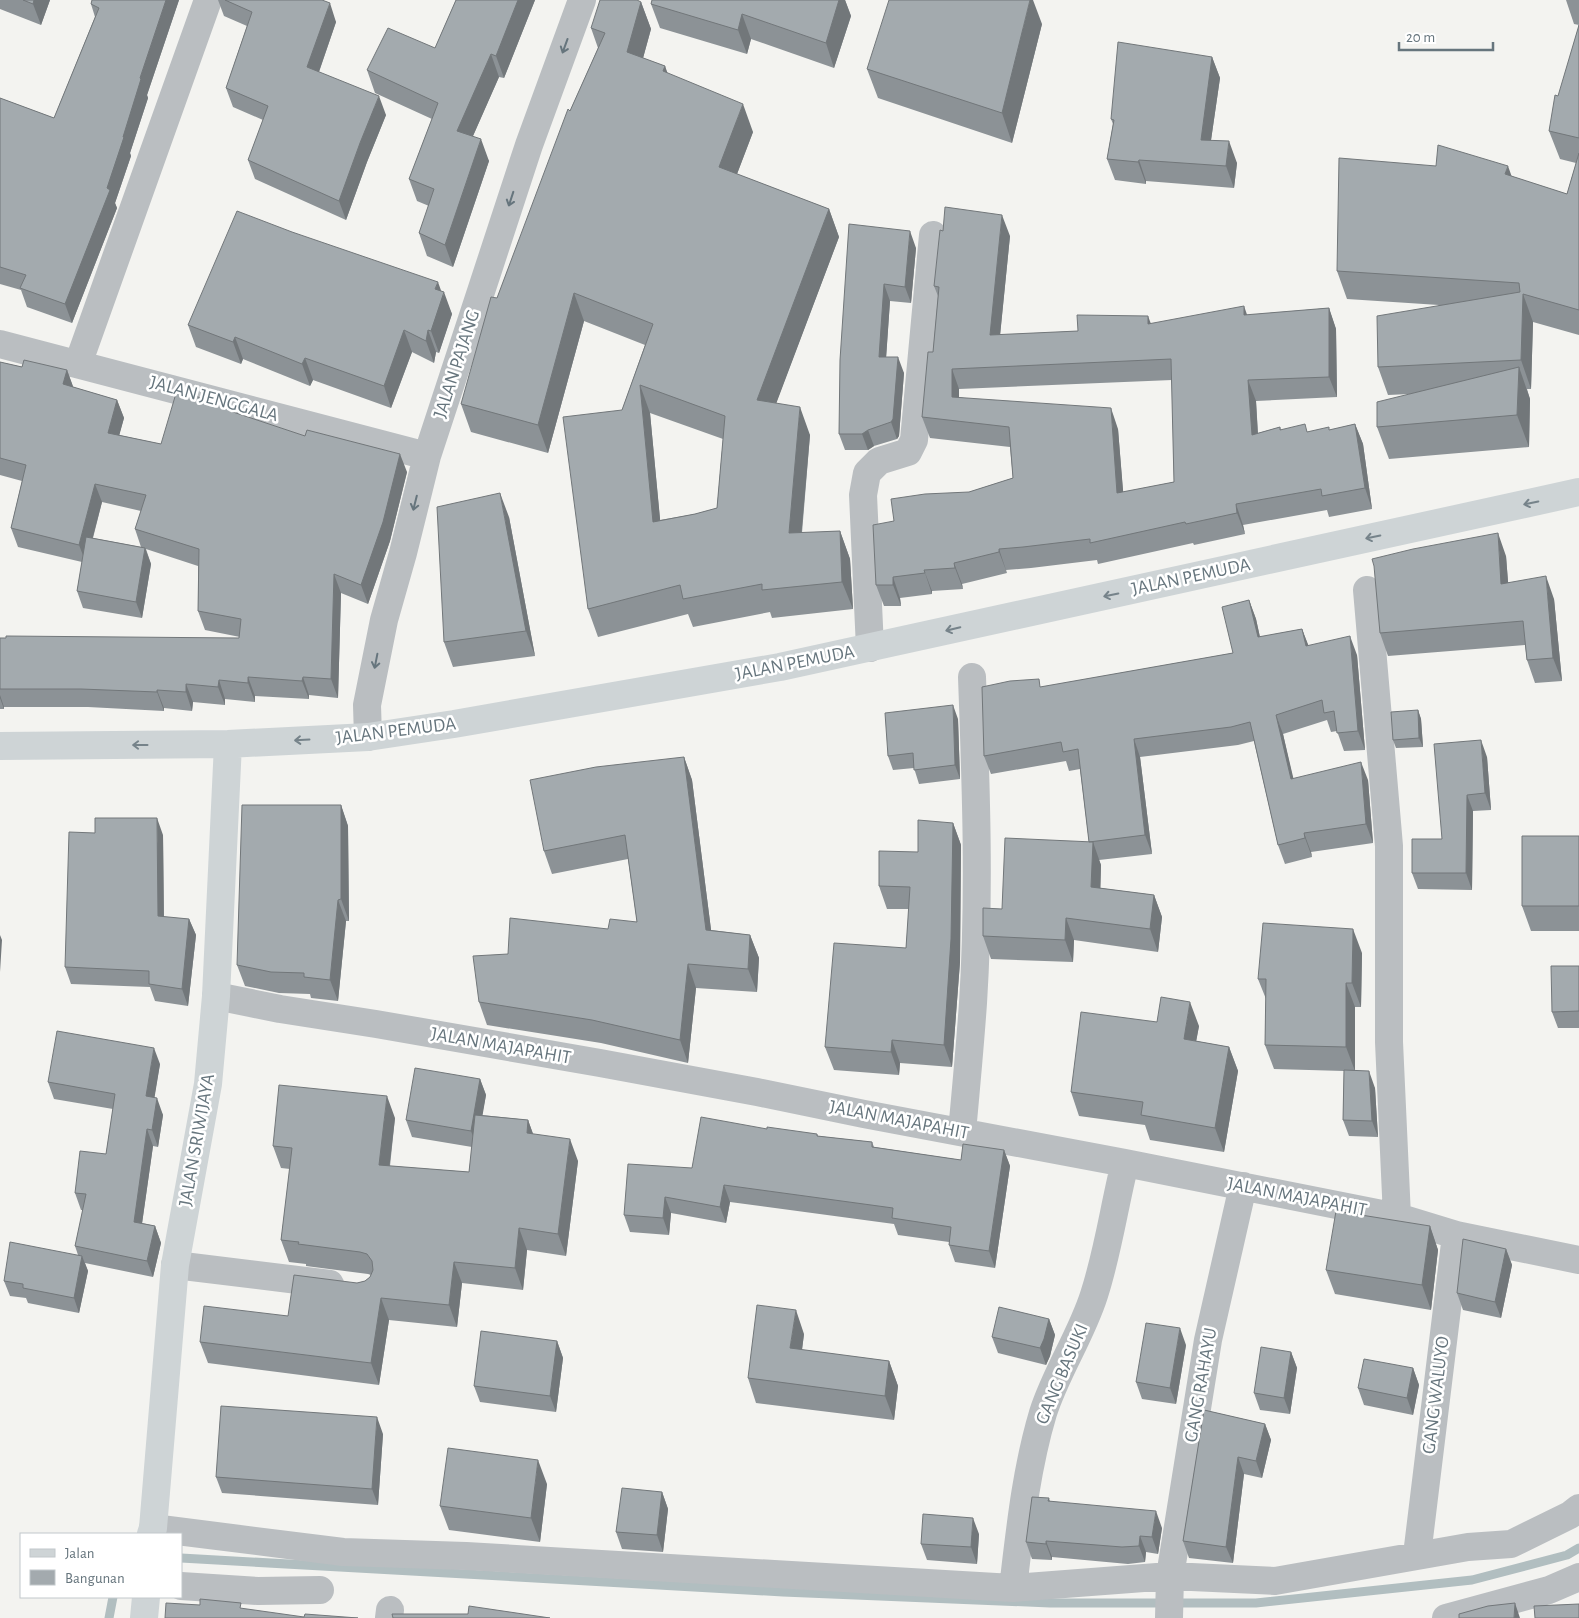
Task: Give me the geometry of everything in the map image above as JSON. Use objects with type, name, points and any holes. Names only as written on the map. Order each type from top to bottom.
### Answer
[{"type":"main road","name":"JALAN PEMUDA","points":[[0,746],[228,744],[368,737],[454,724],[780,667],[1579,492]]},
{"type":"main road","name":"JALAN SRIWIJAYA","points":[[152,1531],[175,1265],[208,1084],[216,996],[228,744]]},
{"type":"main road","points":[[144,1618],[146,1598]]},
{"type":"street","points":[[78,364],[208,0]]},
{"type":"street","name":"JALAN PAJANG","points":[[368,737],[367,705],[384,620],[427,456],[529,145],[582,0]]},
{"type":"street","points":[[870,648],[863,495],[866,473],[879,461],[908,452],[914,440],[933,235]]},
{"type":"street","name":"JALAN JENGGALA","points":[[0,344],[427,456]]},
{"type":"street","points":[[1367,590],[1389,846],[1389,1042],[1397,1217]]},
{"type":"street","points":[[962,1132],[973,1002],[977,891],[976,774],[972,678]]},
{"type":"street","name":"JALAN MAJAPAHIT","points":[[216,996],[280,1009],[600,1063],[1125,1162],[1397,1217],[1456,1235],[1579,1260]]},
{"type":"street","name":"GANG BASUKI","points":[[1013,1588],[1024,1497],[1039,1428],[1060,1371],[1082,1328],[1094,1297],[1106,1257],[1125,1162]]},
{"type":"street","name":"GANG RAHAYU","points":[[1169,1618],[1170,1581],[1208,1340],[1243,1186]]},
{"type":"street","name":"GANG WALUYO","points":[[1417,1555],[1456,1235]]},
{"type":"street","points":[[175,1265],[356,1288]]},
{"type":"street","points":[[182,1534],[343,1552],[476,1557],[1013,1588],[1170,1581],[1275,1581],[1468,1547],[1511,1544],[1570,1515],[1579,1508]]},
{"type":"street","points":[[152,1531],[170,1533]]},
{"type":"street","points":[[1446,1618],[1549,1590],[1579,1577]]},
{"type":"street","points":[[182,1586],[258,1590],[320,1590]]},
{"type":"building","points":[[23,0],[34,0],[33,4]]},
{"type":"building","points":[[92,0],[166,0],[107,188],[110,190],[65,304],[20,288],[26,275],[0,267],[0,98],[54,118],[99,8],[91,4]]},
{"type":"building","points":[[225,0],[322,0],[330,3],[307,67],[379,96],[339,201],[248,160],[268,106],[226,88],[252,12]]},
{"type":"building","points":[[456,0],[518,0],[496,56],[491,54],[457,131],[481,139],[445,245],[419,233],[434,189],[409,179],[438,103],[367,70],[388,28],[435,48]]},
{"type":"building","points":[[600,0],[637,0],[641,2],[627,52],[665,66],[663,71],[743,104],[719,167],[829,209],[757,400],[800,407],[789,533],[840,531],[842,582],[762,590],[762,584],[683,599],[680,585],[588,609],[563,417],[622,410],[653,324],[574,293],[538,425],[461,404],[491,297],[497,298],[568,109],[570,111],[605,33],[591,28]],"holes":[[[640,385],[725,416],[717,508],[653,522]]]},
{"type":"building","points":[[652,0],[839,0],[826,43],[742,14],[738,30],[651,4]]},
{"type":"building","points":[[889,0],[1030,0],[1002,113],[867,69]]},
{"type":"building","points":[[1579,25],[1579,138],[1549,131],[1555,95],[1558,96]]},
{"type":"building","points":[[1118,42],[1212,57],[1201,140],[1229,141],[1226,166],[1107,159],[1114,120],[1111,119]]},
{"type":"building","points":[[1438,145],[1508,166],[1505,174],[1567,194],[1579,153],[1579,310],[1523,294],[1521,360],[1378,367],[1377,316],[1520,292],[1519,283],[1337,271],[1339,158],[1436,166]]},
{"type":"building","points":[[945,207],[1002,215],[990,335],[1078,331],[1077,315],[1148,316],[1148,324],[1244,306],[1244,315],[1329,308],[1329,377],[1248,380],[1252,435],[1280,427],[1280,430],[1305,424],[1307,432],[1329,427],[1329,430],[1355,424],[1365,488],[1322,496],[1321,489],[1236,504],[1237,513],[1186,524],[1185,522],[1090,543],[1090,539],[999,549],[999,552],[954,563],[955,568],[924,570],[925,573],[893,577],[893,585],[876,585],[873,525],[894,521],[891,499],[925,494],[969,492],[1013,478],[1009,427],[922,417],[928,352],[933,352],[939,287],[934,286],[940,230],[943,231]],"holes":[[[1171,359],[1174,482],[1117,493],[1111,408],[952,397],[952,369]]]},
{"type":"building","points":[[237,211],[438,282],[435,289],[444,292],[431,331],[428,330],[426,341],[404,330],[384,386],[305,358],[302,364],[235,337],[233,342],[188,325]]},
{"type":"building","points":[[849,224],[910,231],[905,287],[884,284],[879,357],[898,357],[893,419],[891,422],[862,434],[839,434],[840,360]]},
{"type":"building","points":[[24,360],[67,370],[63,384],[117,400],[108,433],[161,444],[177,390],[231,408],[230,411],[305,436],[307,430],[400,454],[383,522],[361,585],[334,574],[331,679],[303,677],[302,681],[248,677],[248,683],[219,680],[218,687],[186,684],[186,692],[157,690],[157,692],[81,689],[0,689],[0,638],[6,638],[6,636],[239,638],[241,619],[198,611],[199,549],[135,529],[146,495],[95,484],[79,545],[11,528],[26,465],[0,458],[0,362],[22,367]]},
{"type":"building","points":[[1519,367],[1517,415],[1377,427],[1377,402]]},
{"type":"building","points":[[500,493],[526,631],[444,642],[437,507]]},
{"type":"building","points":[[1498,533],[1501,584],[1546,576],[1553,658],[1527,660],[1523,621],[1380,633],[1372,559],[1413,549]]},
{"type":"building","points":[[86,537],[145,548],[136,602],[77,591]]},
{"type":"building","points":[[1249,600],[1258,637],[1302,629],[1306,646],[1350,636],[1358,731],[1337,733],[1334,711],[1324,713],[1322,700],[1276,715],[1291,779],[1361,762],[1366,824],[1304,833],[1305,838],[1278,845],[1250,722],[1231,727],[1134,739],[1145,835],[1089,842],[1078,749],[1063,752],[1061,742],[984,756],[982,687],[1010,681],[1039,679],[1040,687],[1233,653],[1222,607]]},
{"type":"building","points":[[953,705],[955,765],[914,770],[913,753],[888,756],[885,713]]},
{"type":"building","points":[[1418,710],[1419,738],[1393,740],[1391,712]]},
{"type":"building","points":[[1481,740],[1485,793],[1467,795],[1466,873],[1412,873],[1412,839],[1442,839],[1434,744]]},
{"type":"building","points":[[684,757],[706,930],[750,935],[748,969],[688,964],[680,1040],[592,1020],[479,1002],[473,956],[508,954],[510,918],[608,929],[610,919],[637,922],[625,835],[544,851],[530,780],[596,767]]},
{"type":"building","points":[[242,805],[341,805],[341,899],[338,900],[330,980],[304,977],[304,973],[271,972],[237,965]]},
{"type":"building","points":[[95,818],[157,818],[158,916],[189,919],[182,989],[149,984],[149,971],[65,967],[69,832],[95,833]]},
{"type":"building","points":[[918,820],[953,823],[951,939],[944,1045],[892,1040],[891,1052],[825,1047],[834,943],[906,948],[910,887],[879,886],[879,851],[918,852]]},
{"type":"building","points":[[1522,836],[1579,836],[1579,906],[1522,906]]},
{"type":"building","points":[[1005,838],[1093,842],[1091,887],[1154,895],[1150,929],[1066,918],[1065,940],[983,936],[983,908],[1002,909]]},
{"type":"building","points":[[1263,923],[1353,929],[1352,983],[1346,983],[1346,1047],[1265,1045],[1266,979],[1258,979]]},
{"type":"building","points":[[1551,966],[1579,966],[1579,1011],[1552,1012]]},
{"type":"building","points":[[1161,997],[1190,1002],[1184,1039],[1229,1047],[1215,1128],[1141,1115],[1143,1102],[1071,1092],[1081,1012],[1157,1022]]},
{"type":"building","points":[[57,1031],[154,1048],[146,1096],[157,1098],[152,1130],[147,1129],[134,1222],[155,1226],[147,1261],[75,1246],[86,1194],[75,1193],[80,1151],[106,1154],[115,1094],[48,1082]]},
{"type":"building","points":[[415,1068],[480,1079],[471,1131],[406,1120]]},
{"type":"building","points":[[1344,1070],[1369,1071],[1372,1121],[1343,1120]]},
{"type":"building","points":[[279,1085],[387,1096],[379,1165],[469,1172],[475,1115],[528,1120],[527,1133],[570,1139],[558,1234],[519,1228],[515,1268],[454,1262],[449,1305],[381,1298],[371,1363],[200,1342],[204,1306],[288,1316],[294,1275],[357,1283],[365,1281],[370,1277],[373,1270],[372,1261],[367,1254],[281,1240],[292,1148],[273,1146]]},
{"type":"building","points":[[701,1117],[767,1129],[767,1127],[817,1134],[817,1136],[872,1142],[872,1147],[961,1160],[963,1144],[1004,1150],[989,1251],[949,1245],[951,1227],[892,1218],[893,1208],[724,1185],[720,1207],[665,1197],[663,1218],[624,1215],[628,1164],[692,1168]]},
{"type":"building","points":[[1336,1211],[1430,1226],[1422,1285],[1326,1270]]},
{"type":"building","points":[[1463,1239],[1506,1249],[1495,1302],[1457,1293]]},
{"type":"building","points":[[10,1242],[82,1256],[74,1298],[23,1288],[23,1284],[4,1281]]},
{"type":"building","points":[[757,1305],[796,1310],[790,1348],[889,1361],[885,1396],[748,1378]]},
{"type":"building","points":[[999,1307],[1049,1319],[1040,1348],[992,1337]]},
{"type":"building","points":[[1146,1323],[1180,1328],[1170,1388],[1136,1382]]},
{"type":"building","points":[[481,1331],[557,1341],[550,1396],[474,1386]]},
{"type":"building","points":[[1261,1347],[1291,1352],[1284,1398],[1254,1393]]},
{"type":"building","points":[[1364,1359],[1413,1368],[1407,1398],[1358,1388]]},
{"type":"building","points":[[221,1406],[377,1417],[372,1489],[216,1477]]},
{"type":"building","points":[[1204,1410],[1265,1424],[1256,1461],[1238,1457],[1226,1547],[1183,1541]]},
{"type":"building","points":[[448,1448],[538,1460],[531,1518],[440,1506]]},
{"type":"building","points":[[622,1488],[662,1492],[657,1535],[616,1532]]},
{"type":"building","points":[[1032,1497],[1049,1498],[1048,1501],[1156,1511],[1152,1537],[1140,1536],[1139,1546],[1122,1547],[1046,1541],[1046,1544],[1026,1542]]},
{"type":"building","points":[[923,1514],[973,1518],[971,1547],[921,1544]]},
{"type":"building","points":[[200,1599],[241,1603],[240,1608],[304,1617],[305,1614],[358,1618],[165,1618],[166,1603],[200,1605]]},
{"type":"building","points":[[1515,1603],[1514,1618],[1459,1618],[1459,1614],[1488,1606]]},
{"type":"building","points":[[1579,1604],[1579,1618],[1535,1618],[1534,1606]]},
{"type":"building","points":[[469,1606],[550,1618],[393,1618],[392,1614],[468,1614]]},
{"type":"waterway","points":[[182,1558],[783,1592],[1050,1603],[1256,1603],[1472,1580],[1567,1555],[1579,1548]]},
{"type":"waterway","points":[[109,1618],[113,1598]]}]
